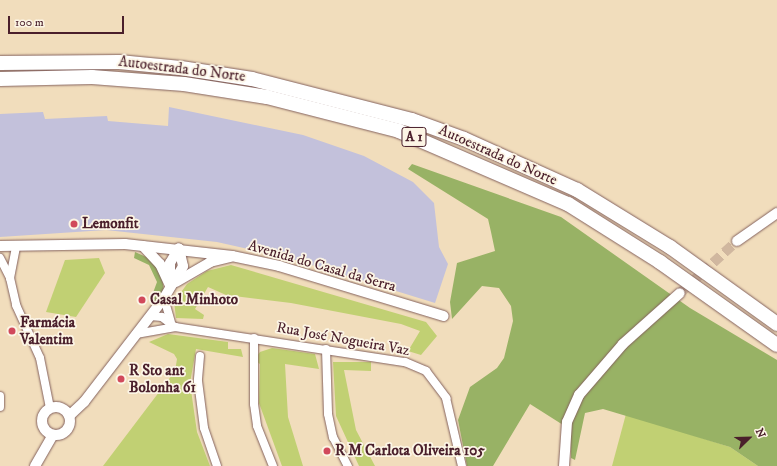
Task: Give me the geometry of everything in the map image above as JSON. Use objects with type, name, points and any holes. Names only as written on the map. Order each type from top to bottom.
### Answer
[{"type":"highway","name":"Autoestrada do Norte","points":[[0,63],[119,62],[181,68],[252,79],[412,120],[464,139],[577,190],[670,247],[777,324]]},
{"type":"highway","name":"Autoestrada do Norte","points":[[0,79],[92,77],[184,84],[267,97],[399,131],[568,204],[660,262],[777,345]]},
{"type":"street","points":[[737,241],[777,213]]},
{"type":"street","name":"Avenida do Casal da Serra","points":[[0,246],[143,246],[179,248],[232,256],[279,266],[444,316]]},
{"type":"street","points":[[10,278],[16,246]]},
{"type":"street","points":[[143,246],[160,264],[170,285]]},
{"type":"street","points":[[35,466],[53,435],[65,432],[69,416],[84,402],[164,298],[170,285],[170,263],[179,248]]},
{"type":"street","points":[[170,285],[196,269],[232,256]]},
{"type":"street","points":[[0,258],[10,278],[16,305],[40,358],[50,408],[41,422],[53,435]]},
{"type":"street","points":[[564,466],[567,422],[579,396],[623,344],[680,292]]},
{"type":"street","points":[[164,298],[171,326]]},
{"type":"street","name":"Rua José Nogueira Vaz","points":[[150,316],[156,325],[254,338],[405,362],[426,371],[446,398],[462,466]]},
{"type":"street","name":"Rua José Nogueira Vaz","points":[[136,334],[171,326]]},
{"type":"street","points":[[254,338],[254,404],[258,426],[274,466]]},
{"type":"street","points":[[326,350],[328,414],[333,437],[348,466]]},
{"type":"street","points":[[200,356],[198,381],[204,428],[217,466]]},
{"type":"street","points":[[0,396],[0,407]]},
{"type":"street","points":[[50,408],[59,407],[69,416]]},
{"type":"shaded area","points":[[169,107],[303,135],[364,156],[413,182],[434,203],[439,247],[448,264],[435,303],[289,258],[217,242],[106,230],[0,237],[0,114],[43,112],[45,119],[107,116],[108,121],[168,126]]},
{"type":"green space","points":[[412,164],[561,217],[690,308],[777,360],[777,466],[758,466],[730,447],[603,409],[585,413],[575,460],[571,458],[571,430],[530,404],[493,466],[467,466],[458,420],[470,387],[497,368],[504,358],[513,321],[511,306],[499,288],[482,286],[452,319],[450,302],[457,263],[495,251],[488,219],[408,169]]},
{"type":"green space","points":[[135,252],[153,260],[162,276],[164,292],[156,306],[150,301],[157,282],[149,265],[134,258]]},
{"type":"green space","points":[[99,258],[105,273],[76,317],[46,312],[65,260]]},
{"type":"green space","points":[[231,265],[426,322],[437,336],[421,355],[408,351],[420,331],[401,324],[291,303],[226,295],[208,287],[195,309],[204,315],[203,319],[176,318],[174,302],[187,284],[207,271]]},
{"type":"green space","points":[[168,334],[228,342],[228,349],[241,349],[243,357],[196,349],[190,383],[197,432],[210,466],[103,466],[175,371],[177,359],[174,354],[149,342]]},
{"type":"green space","points":[[272,348],[315,354],[319,369],[285,364],[288,417],[303,466],[282,466],[259,403],[260,364],[254,360],[260,352]]},
{"type":"green space","points":[[333,362],[371,362],[371,371],[344,370],[356,430],[375,466],[359,466],[336,416]]},
{"type":"green space","points":[[626,414],[730,447],[758,466],[612,466]]},
{"type":"tunnel","points":[[680,293],[737,241]]},
{"type":"place","name":"Lemonfit","points":[[74,224]]},
{"type":"place","name":"Casal Minhoto","points":[[142,300]]},
{"type":"place","name":"Farmácia Valentim","points":[[12,331]]},
{"type":"place","name":"R Sto ant Bolonha 61","points":[[121,379]]},
{"type":"place","name":"R M Carlota Oliveira 105","points":[[327,451]]}]
